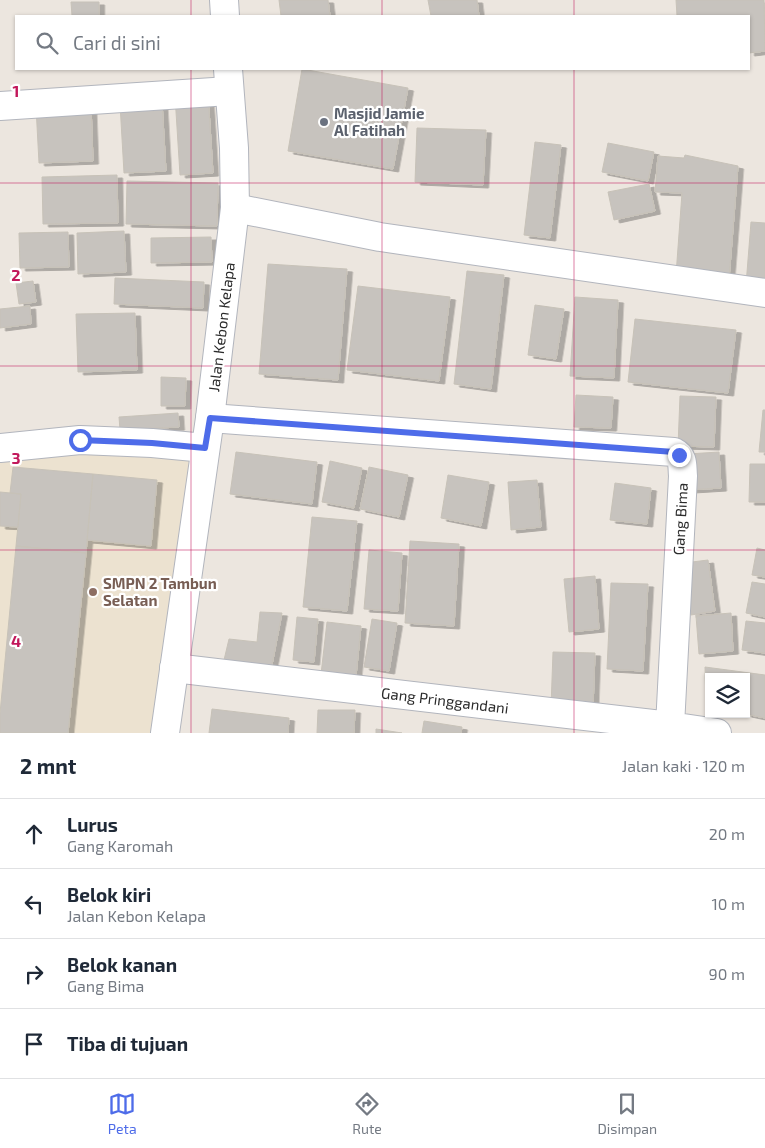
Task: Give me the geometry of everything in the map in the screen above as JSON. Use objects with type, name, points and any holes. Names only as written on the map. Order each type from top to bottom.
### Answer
[{"type":"street","points":[[224,0],[225,15]]},
{"type":"street","points":[[0,106],[229,80]]},
{"type":"street","name":"Jalan Kebon Kelapa","points":[[165,733],[210,418],[235,208],[234,148],[229,80]]},
{"type":"street","points":[[235,208],[380,237],[765,293]]},
{"type":"street","name":"Gang Bima","points":[[210,418],[674,452],[679,455],[682,458],[683,476],[670,726]]},
{"type":"street","points":[[0,448],[80,440],[152,443],[205,448]]},
{"type":"street","name":"Gang Pringgandani","points":[[174,668],[716,733]]},
{"type":"shaded area","name":"SMPN 2 Tambun Selatan","points":[[205,448],[166,733],[0,733],[0,451]]},
{"type":"building","points":[[279,0],[328,0],[330,15],[281,15]]},
{"type":"building","points":[[428,0],[477,0],[479,15],[431,15]]},
{"type":"building","points":[[676,0],[764,0],[765,51],[750,53],[750,15],[677,15]]},
{"type":"building","points":[[71,2],[99,2],[99,15],[72,15]]},
{"type":"building","points":[[302,70],[408,88],[393,169],[288,151]]},
{"type":"building","points":[[208,94],[213,173],[180,175],[175,96]]},
{"type":"building","points":[[162,102],[166,171],[124,173],[120,104]]},
{"type":"building","points":[[91,105],[93,161],[39,163],[36,107]]},
{"type":"building","points":[[417,128],[486,130],[483,185],[415,182]]},
{"type":"building","points":[[535,142],[561,145],[550,238],[524,235]]},
{"type":"building","points":[[608,143],[654,152],[648,181],[602,172]]},
{"type":"building","points":[[685,155],[738,166],[729,279],[676,275],[682,193],[655,192],[658,156],[684,158]]},
{"type":"building","points":[[117,175],[118,223],[43,224],[42,177]]},
{"type":"building","points":[[127,181],[218,183],[217,226],[126,224]]},
{"type":"building","points":[[649,184],[655,211],[614,220],[608,192]]},
{"type":"building","points":[[751,222],[765,223],[765,286],[746,285]]},
{"type":"building","points":[[124,231],[126,272],[78,274],[77,233]]},
{"type":"building","points":[[68,232],[69,267],[20,268],[19,233]]},
{"type":"building","points":[[211,237],[212,262],[151,263],[151,238]]},
{"type":"building","points":[[268,264],[347,269],[338,380],[259,374]]},
{"type":"building","points":[[467,271],[504,275],[491,389],[454,384]]},
{"type":"building","points":[[115,278],[204,282],[203,308],[114,304]]},
{"type":"building","points":[[33,281],[36,302],[19,304],[16,283]]},
{"type":"building","points":[[358,286],[450,297],[439,381],[347,370]]},
{"type":"building","points":[[575,297],[618,300],[614,378],[570,376]]},
{"type":"building","points":[[535,305],[564,309],[556,359],[528,355]]},
{"type":"building","points":[[30,306],[31,324],[0,328],[0,309]]},
{"type":"building","points":[[135,313],[137,370],[78,372],[76,314]]},
{"type":"building","points":[[635,319],[736,330],[728,393],[628,382]]},
{"type":"building","points":[[161,377],[186,378],[185,406],[161,406]]},
{"type":"building","points":[[576,395],[613,397],[611,428],[574,427]]},
{"type":"building","points":[[680,396],[716,397],[714,447],[678,446]]},
{"type":"building","points":[[763,410],[765,410],[765,452],[759,452]]},
{"type":"building","points":[[178,413],[179,427],[120,430],[119,417]]},
{"type":"building","points":[[236,452],[317,462],[312,504],[230,494]]},
{"type":"building","points":[[719,452],[721,488],[689,490],[687,454]]},
{"type":"building","points":[[330,461],[362,468],[354,508],[322,502]]},
{"type":"building","points":[[750,464],[765,464],[765,502],[749,502]]},
{"type":"building","points":[[13,467],[93,474],[86,553],[16,546],[21,494],[10,493]]},
{"type":"building","points":[[369,467],[408,475],[399,517],[360,509]]},
{"type":"building","points":[[93,474],[157,480],[151,546],[87,540]]},
{"type":"building","points":[[448,475],[489,482],[481,526],[441,518]]},
{"type":"building","points":[[537,480],[541,527],[511,530],[508,482]]},
{"type":"building","points":[[615,483],[651,488],[647,524],[610,520]]},
{"type":"building","points":[[0,492],[21,494],[18,527],[0,526]]},
{"type":"building","points":[[312,517],[357,521],[347,611],[303,607]]},
{"type":"building","points":[[410,541],[459,544],[454,626],[405,623]]},
{"type":"building","points":[[16,546],[86,553],[68,733],[0,733],[0,713]]},
{"type":"building","points":[[757,548],[765,550],[765,577],[752,575]]},
{"type":"building","points":[[369,550],[402,553],[398,611],[364,609]]},
{"type":"building","points":[[708,560],[715,611],[691,615],[684,563]]},
{"type":"building","points":[[595,576],[599,629],[569,632],[564,579]]},
{"type":"building","points":[[752,582],[765,584],[765,617],[746,613]]},
{"type":"building","points":[[611,583],[648,584],[643,671],[607,669]]},
{"type":"building","points":[[260,612],[282,613],[271,670],[224,660],[229,639],[257,642]]},
{"type":"building","points":[[731,613],[733,651],[699,654],[696,616]]},
{"type":"building","points":[[297,617],[318,619],[314,662],[293,660]]},
{"type":"building","points":[[372,619],[397,623],[389,671],[364,667]]},
{"type":"building","points":[[746,621],[765,623],[765,653],[742,650]]},
{"type":"building","points":[[327,622],[361,626],[355,686],[320,683]]},
{"type":"building","points":[[553,652],[595,653],[593,708],[551,707]]},
{"type":"building","points":[[705,667],[750,673],[705,673]]},
{"type":"building","points":[[750,673],[765,675],[765,718],[750,715]]},
{"type":"building","points":[[212,709],[289,718],[288,733],[209,733]]},
{"type":"building","points":[[318,710],[355,710],[354,733],[317,733]]},
{"type":"building","points":[[424,721],[462,727],[461,733],[422,733]]},
{"type":"building","points":[[376,729],[402,733],[376,733]]},
{"type":"place","name":"Masjid Jamie Al Fatihah","points":[[324,122]]},
{"type":"place","name":"SMPN 2 Tambun Selatan","points":[[93,592]]},
{"type":"route","points":[[80,440],[152,443],[205,448],[210,418],[674,452],[679,455]]}]
